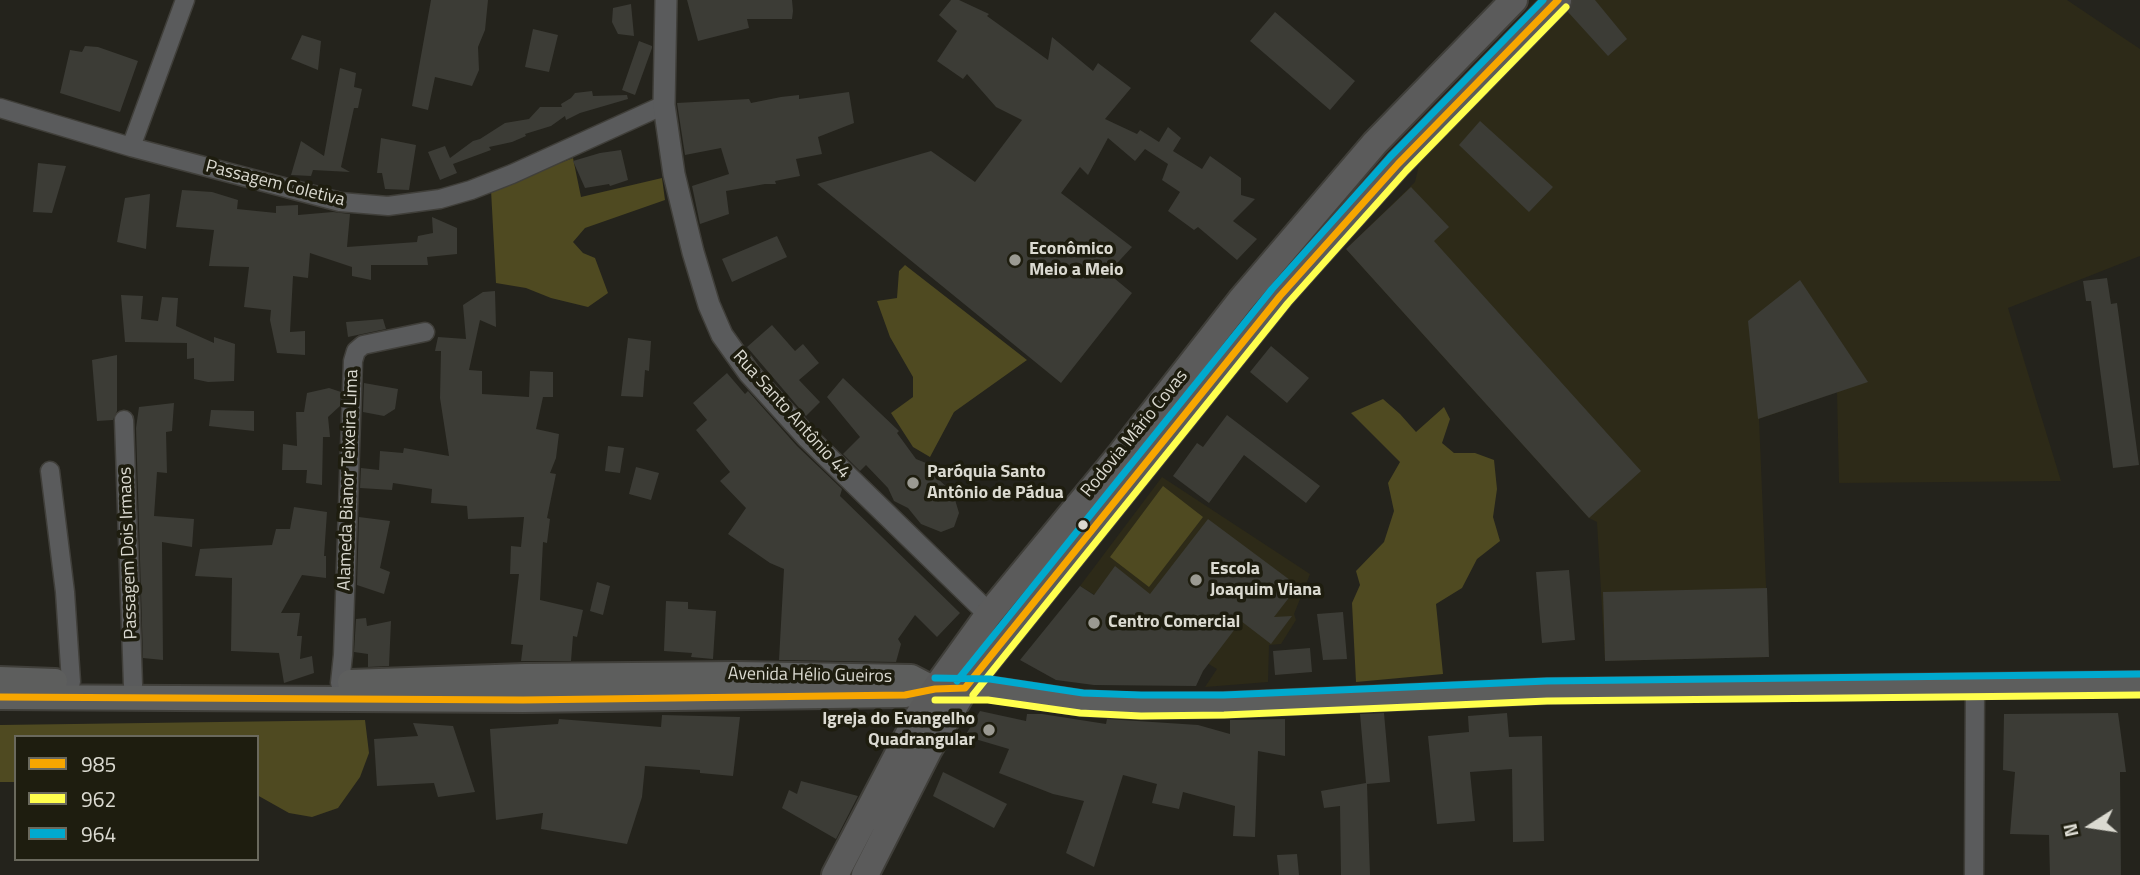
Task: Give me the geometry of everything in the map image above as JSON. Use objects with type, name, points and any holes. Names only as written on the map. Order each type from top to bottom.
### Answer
[{"type":"main road","name":"Rodovia Mário Covas","points":[[835,875],[916,720],[989,614],[1128,445],[1241,300],[1375,143],[1514,0]]},
{"type":"main road","name":"Rodovia Mário Covas","points":[[865,875],[965,688],[1280,296],[1398,164],[1558,0]]},
{"type":"main road","name":"Avenida Hélio Gueiros","points":[[0,679],[133,685],[737,674],[911,677],[935,689]]},
{"type":"main road","points":[[935,689],[989,689],[1082,703],[1155,706],[1547,691],[2140,684]]},
{"type":"main road","name":"Avenida Hélio Gueiros","points":[[0,697],[523,700],[905,695],[935,689]]},
{"type":"street","points":[[131,147],[185,0]]},
{"type":"street","name":"Rua Santo Antônio 44","points":[[666,0],[664,105],[674,174],[709,304],[728,345],[749,373],[807,437],[989,614]]},
{"type":"street","name":"Passagem Coletiva","points":[[0,108],[131,147],[340,202],[388,206],[440,199],[471,190],[664,105]]},
{"type":"street","name":"Alameda Bianor Teixeira Lima","points":[[340,683],[352,361],[356,351],[363,345],[425,332]]},
{"type":"street","name":"Passagem Dois Irmaos","points":[[124,420],[133,685]]},
{"type":"street","points":[[50,471],[65,592],[71,682]]},
{"type":"street","points":[[1974,875],[1975,687]]},
{"type":"shaded area","points":[[1568,0],[2067,0],[2140,49],[2140,256],[2008,308],[2061,481],[1839,483],[1837,392],[1759,419],[1769,657],[1605,661],[1597,522],[1589,518],[1346,249],[1415,182],[1424,143]]},
{"type":"shaded area","points":[[573,158],[581,197],[662,178],[665,200],[585,228],[573,242],[583,253],[595,258],[608,293],[588,307],[551,298],[526,288],[496,283],[491,190]]},
{"type":"shaded area","points":[[905,265],[1027,360],[954,412],[930,457],[913,447],[891,413],[913,397],[913,377],[890,337],[877,301],[897,298],[899,271]]},
{"type":"shaded area","points":[[1383,399],[1416,432],[1444,407],[1450,419],[1442,443],[1454,453],[1475,453],[1494,460],[1497,489],[1493,517],[1500,541],[1477,559],[1462,588],[1436,604],[1443,674],[1356,682],[1352,603],[1360,585],[1356,571],[1384,542],[1394,511],[1388,483],[1400,462],[1351,413]]},
{"type":"shaded area","name":"Escola Joaquim Viana","points":[[1162,477],[1310,574],[1294,614],[1296,620],[1281,644],[1269,645],[1268,682],[1205,687],[1217,669],[1080,586]]},
{"type":"shaded area","points":[[1163,486],[1203,517],[1149,587],[1110,557]]},
{"type":"shaded area","points":[[365,720],[369,753],[360,777],[338,808],[312,817],[289,813],[259,796],[259,735],[14,735],[14,782],[0,782],[0,725]]},
{"type":"building","points":[[431,0],[488,0],[485,30],[478,47],[479,70],[472,86],[435,77],[428,110],[412,106]]},
{"type":"building","points":[[687,0],[792,0],[792,19],[747,19],[749,28],[698,41]]},
{"type":"building","name":"Econômico Meio a Meio","points":[[951,0],[959,0],[989,14],[987,16],[1048,60],[1052,37],[1093,71],[1098,63],[1131,88],[1105,119],[1137,134],[1140,130],[1159,142],[1168,127],[1181,138],[1173,151],[1202,169],[1210,156],[1241,178],[1241,195],[1255,199],[1233,221],[1257,239],[1237,260],[1198,227],[1194,230],[1168,211],[1180,192],[1162,180],[1168,164],[1145,149],[1135,161],[1108,138],[1088,175],[1080,167],[1061,193],[1132,247],[1108,273],[1132,293],[1061,383],[817,184],[931,151],[975,182],[1022,120],[996,107],[967,74],[963,79],[937,61],[957,31],[939,15]]},
{"type":"building","points":[[1573,0],[1595,0],[1627,39],[1608,56],[1568,12]]},
{"type":"building","points":[[631,4],[634,36],[618,34],[612,22],[613,8]]},
{"type":"building","points":[[1275,12],[1355,81],[1330,110],[1250,41]]},
{"type":"building","points":[[533,29],[558,35],[549,72],[525,67]]},
{"type":"building","points":[[302,35],[321,41],[318,70],[291,59]]},
{"type":"building","points":[[639,41],[652,48],[635,95],[622,90]]},
{"type":"building","points":[[85,46],[98,47],[138,61],[120,112],[60,93],[70,50],[82,52]]},
{"type":"building","points":[[340,68],[356,73],[354,87],[362,89],[358,108],[354,108],[341,167],[350,172],[313,170],[311,176],[291,175],[301,141],[324,156]]},
{"type":"building","points":[[592,91],[593,96],[627,95],[628,99],[580,113],[566,120],[565,116],[551,126],[525,134],[526,136],[512,142],[489,147],[491,150],[453,164],[457,173],[440,180],[428,152],[445,146],[450,158],[505,123],[529,119],[540,107],[562,107],[561,104],[575,93]]},
{"type":"building","points":[[849,92],[854,123],[818,137],[822,154],[796,159],[800,176],[775,181],[776,184],[726,191],[729,214],[700,224],[692,186],[729,174],[721,148],[685,155],[677,103],[749,99],[751,103],[781,97],[799,95],[799,99]]},
{"type":"building","points":[[1480,121],[1553,187],[1529,212],[1459,145]]},
{"type":"building","points":[[381,138],[416,145],[409,190],[385,189],[382,173],[377,173]]},
{"type":"building","points":[[621,150],[628,180],[610,186],[585,188],[573,161]]},
{"type":"building","points":[[38,163],[66,166],[52,213],[33,212]]},
{"type":"building","points":[[1411,187],[1449,227],[1434,241],[1641,471],[1589,518],[1346,249]]},
{"type":"building","points":[[182,190],[212,192],[238,200],[237,209],[276,213],[276,206],[298,205],[298,215],[333,212],[350,214],[347,247],[417,242],[418,236],[433,233],[432,217],[457,228],[457,254],[427,257],[428,265],[371,265],[371,280],[352,276],[352,267],[310,253],[308,278],[293,276],[290,332],[305,331],[305,355],[277,353],[270,320],[271,310],[244,307],[249,267],[209,266],[214,230],[176,227]]},
{"type":"building","points":[[150,194],[146,249],[117,242],[125,198]]},
{"type":"building","points":[[777,236],[787,257],[732,282],[722,259]]},
{"type":"building","points":[[2107,278],[2111,304],[2117,303],[2139,465],[2113,468],[2091,301],[2086,301],[2083,281]]},
{"type":"building","points":[[1800,280],[1868,382],[1758,419],[1748,321]]},
{"type":"building","points":[[495,291],[496,327],[480,320],[469,370],[482,371],[482,394],[529,397],[530,371],[553,372],[553,397],[543,397],[536,429],[559,434],[556,458],[550,473],[556,474],[547,518],[550,519],[547,543],[543,542],[540,600],[583,610],[577,637],[573,636],[571,661],[521,661],[523,645],[511,644],[519,574],[510,574],[511,546],[521,547],[524,517],[468,519],[467,506],[431,503],[432,489],[393,483],[392,490],[360,488],[361,468],[379,470],[380,451],[403,453],[404,448],[449,456],[440,398],[441,351],[435,351],[438,337],[466,339],[463,305],[483,292]]},
{"type":"building","points":[[121,295],[143,296],[141,319],[158,321],[162,297],[178,298],[176,326],[214,343],[214,337],[235,344],[234,381],[208,382],[194,379],[194,358],[187,359],[187,343],[125,342]]},
{"type":"building","points":[[383,319],[386,329],[348,337],[346,322]]},
{"type":"building","points":[[772,325],[795,351],[803,344],[819,363],[799,380],[820,402],[806,416],[747,347]]},
{"type":"building","points":[[628,338],[651,341],[649,371],[645,370],[643,397],[621,396]]},
{"type":"building","points":[[1271,346],[1309,378],[1287,403],[1250,372]]},
{"type":"building","points":[[117,355],[117,411],[113,420],[97,421],[92,360]]},
{"type":"building","points":[[727,373],[745,394],[748,391],[797,446],[842,489],[840,496],[960,613],[937,637],[915,615],[898,639],[901,644],[896,662],[779,660],[784,569],[770,563],[728,534],[746,508],[720,481],[730,472],[696,430],[707,420],[693,403]]},
{"type":"building","points":[[843,378],[899,431],[897,433],[916,459],[931,465],[937,478],[953,493],[959,513],[954,527],[941,532],[921,524],[908,508],[894,501],[888,488],[866,465],[860,471],[843,454],[860,437],[827,397]]},
{"type":"building","points":[[364,383],[398,389],[395,409],[384,416],[363,412]]},
{"type":"building","points":[[329,388],[341,392],[340,406],[328,417],[330,437],[323,437],[322,485],[306,483],[307,470],[282,470],[283,444],[297,446],[296,412],[304,412],[307,393]]},
{"type":"building","points":[[174,403],[172,431],[166,432],[167,473],[157,472],[154,516],[194,519],[192,547],[162,542],[163,660],[143,658],[136,428],[139,407]]},
{"type":"building","points":[[211,410],[254,411],[254,431],[209,426]]},
{"type":"building","points":[[1227,415],[1320,486],[1306,503],[1244,455],[1209,503],[1173,476],[1197,443],[1203,447]]},
{"type":"building","points":[[608,446],[624,448],[620,473],[605,471]]},
{"type":"building","points":[[636,467],[659,473],[651,500],[629,494]]},
{"type":"building","points":[[294,507],[327,512],[324,556],[326,578],[302,575],[281,613],[300,613],[297,636],[302,636],[300,659],[312,656],[314,673],[284,683],[279,653],[231,651],[232,578],[195,576],[200,549],[272,545],[276,529],[290,529]]},
{"type":"building","points":[[359,517],[390,521],[380,568],[390,572],[384,594],[357,585]]},
{"type":"building","points":[[1208,519],[1298,586],[1274,617],[1292,616],[1271,644],[1241,621],[1203,671],[1196,686],[1094,685],[1056,680],[1020,660],[1080,586],[1094,595],[1115,566],[1150,594]]},
{"type":"building","points":[[1569,570],[1575,640],[1542,643],[1536,572]]},
{"type":"building","points":[[597,582],[610,586],[603,615],[590,611]]},
{"type":"building","points":[[1767,588],[1769,657],[1605,661],[1603,592]]},
{"type":"building","points":[[666,601],[688,602],[688,609],[716,611],[713,659],[691,657],[692,653],[664,651]]},
{"type":"building","points":[[1343,612],[1347,659],[1323,660],[1317,614]]},
{"type":"building","points":[[366,618],[367,626],[391,621],[389,666],[368,667],[368,654],[354,652],[356,619]]},
{"type":"building","points":[[1310,648],[1312,672],[1275,675],[1273,651]]},
{"type":"building","points":[[980,711],[1026,721],[1027,714],[1042,714],[1106,724],[1107,719],[1198,725],[1230,734],[1230,720],[1285,719],[1285,756],[1258,751],[1255,837],[1233,836],[1235,806],[1183,792],[1179,809],[1152,803],[1157,784],[1123,775],[1094,867],[1066,853],[1084,801],[1053,794],[999,773],[1009,749],[965,736]]},
{"type":"building","points":[[1384,713],[1390,782],[1367,784],[1370,875],[1341,875],[1340,806],[1324,808],[1321,791],[1366,783],[1360,714]]},
{"type":"building","points":[[1507,713],[1509,737],[1542,736],[1544,841],[1513,842],[1512,769],[1470,772],[1475,821],[1437,824],[1428,736],[1469,732],[1468,716]]},
{"type":"building","points":[[2118,713],[2126,772],[2120,772],[2121,875],[2050,875],[2049,835],[2010,834],[2015,772],[2003,770],[2004,714]]},
{"type":"building","points":[[662,715],[740,717],[733,776],[700,773],[700,770],[645,766],[642,797],[627,844],[541,829],[543,813],[496,820],[490,729],[558,724],[559,719],[661,727]]},
{"type":"building","points":[[413,723],[453,726],[475,792],[438,797],[434,783],[377,786],[374,739],[418,736]]},
{"type":"building","points":[[943,772],[1007,804],[994,828],[933,796]]},
{"type":"building","points":[[801,781],[858,796],[836,839],[782,808],[789,790],[797,794]]},
{"type":"building","points":[[1297,854],[1299,875],[1279,875],[1277,855]]},
{"type":"transit line","name":"964","points":[[957,681],[1272,289],[1390,157],[1543,0]]},
{"type":"transit line","name":"985","points":[[0,697],[523,700],[905,695],[935,689],[965,688],[1280,296],[1398,164],[1558,0]]},
{"type":"transit line","name":"962","points":[[973,695],[1288,303],[1406,171],[1566,7]]},
{"type":"transit line","name":"964","points":[[935,678],[990,679],[1083,693],[1224,695],[1547,681],[2140,674]]},
{"type":"transit line","name":"962","points":[[935,700],[988,700],[1080,713],[1141,716],[1547,701],[2140,695]]},
{"type":"place","name":"Econômico Meio a Meio","points":[[1015,260]]},
{"type":"place","name":"Paróquia Santo Antônio de Pádua","points":[[913,483]]},
{"type":"place","name":"Escola Joaquim Viana","points":[[1196,580]]},
{"type":"place","name":"Centro Comercial","points":[[1094,623]]},
{"type":"place","name":"Igreja do Evangelho Quadrangular","points":[[989,730]]}]
